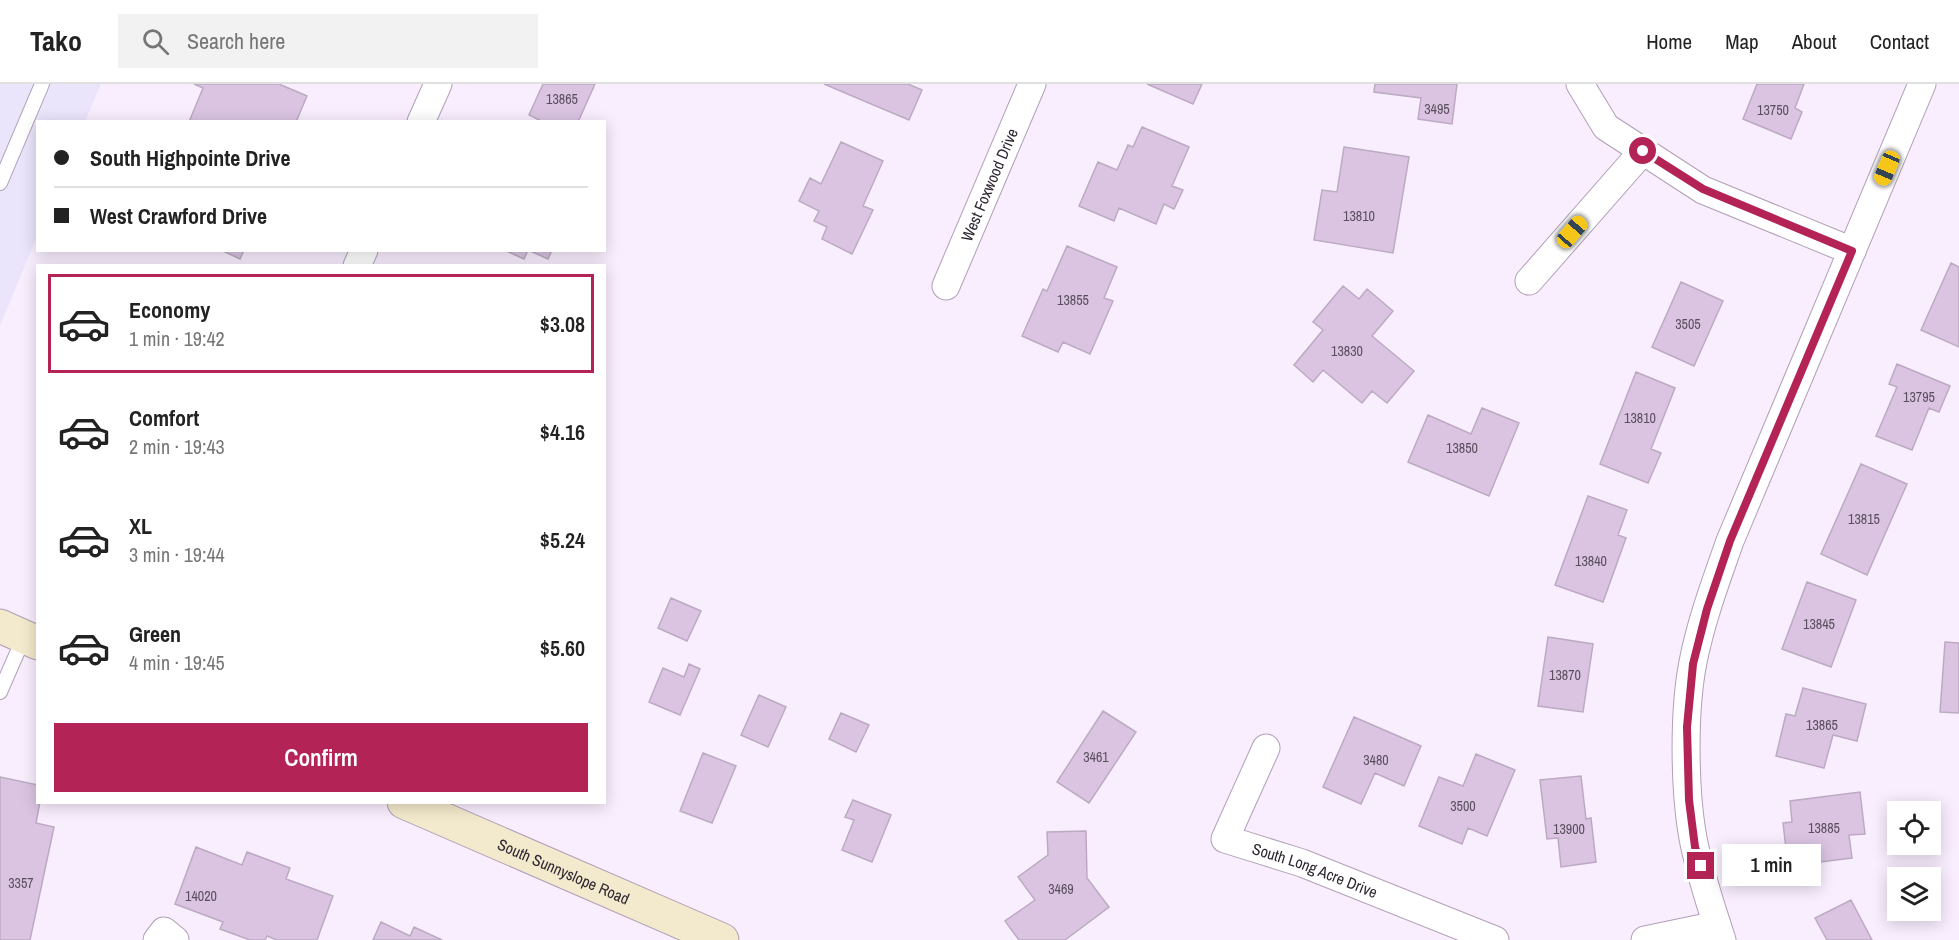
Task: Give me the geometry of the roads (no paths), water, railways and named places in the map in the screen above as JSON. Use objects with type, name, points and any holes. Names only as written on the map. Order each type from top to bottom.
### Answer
[{"type":"street","points":[[422,120],[438,84]]},
{"type":"street","name":"West Foxwood Drive","points":[[946,286],[1032,84]]},
{"type":"street","points":[[1580,84],[1606,127],[1703,189],[1852,251]]},
{"type":"street","points":[[1645,940],[1720,932],[1695,847],[1689,800],[1687,727],[1693,664],[1707,609],[1730,541],[1922,84]]},
{"type":"street","points":[[1529,281],[1643,151]]},
{"type":"street","name":"South Long Acre Drive","points":[[1266,748],[1225,838],[1302,863],[1495,940]]},
{"type":"street","name":"South Sunnyslope Road","points":[[409,804],[722,940]]},
{"type":"street","points":[[157,940],[164,931],[175,940]]},
{"type":"lane","points":[[0,183],[42,84]]},
{"type":"lane","points":[[0,692],[20,636]]}]
